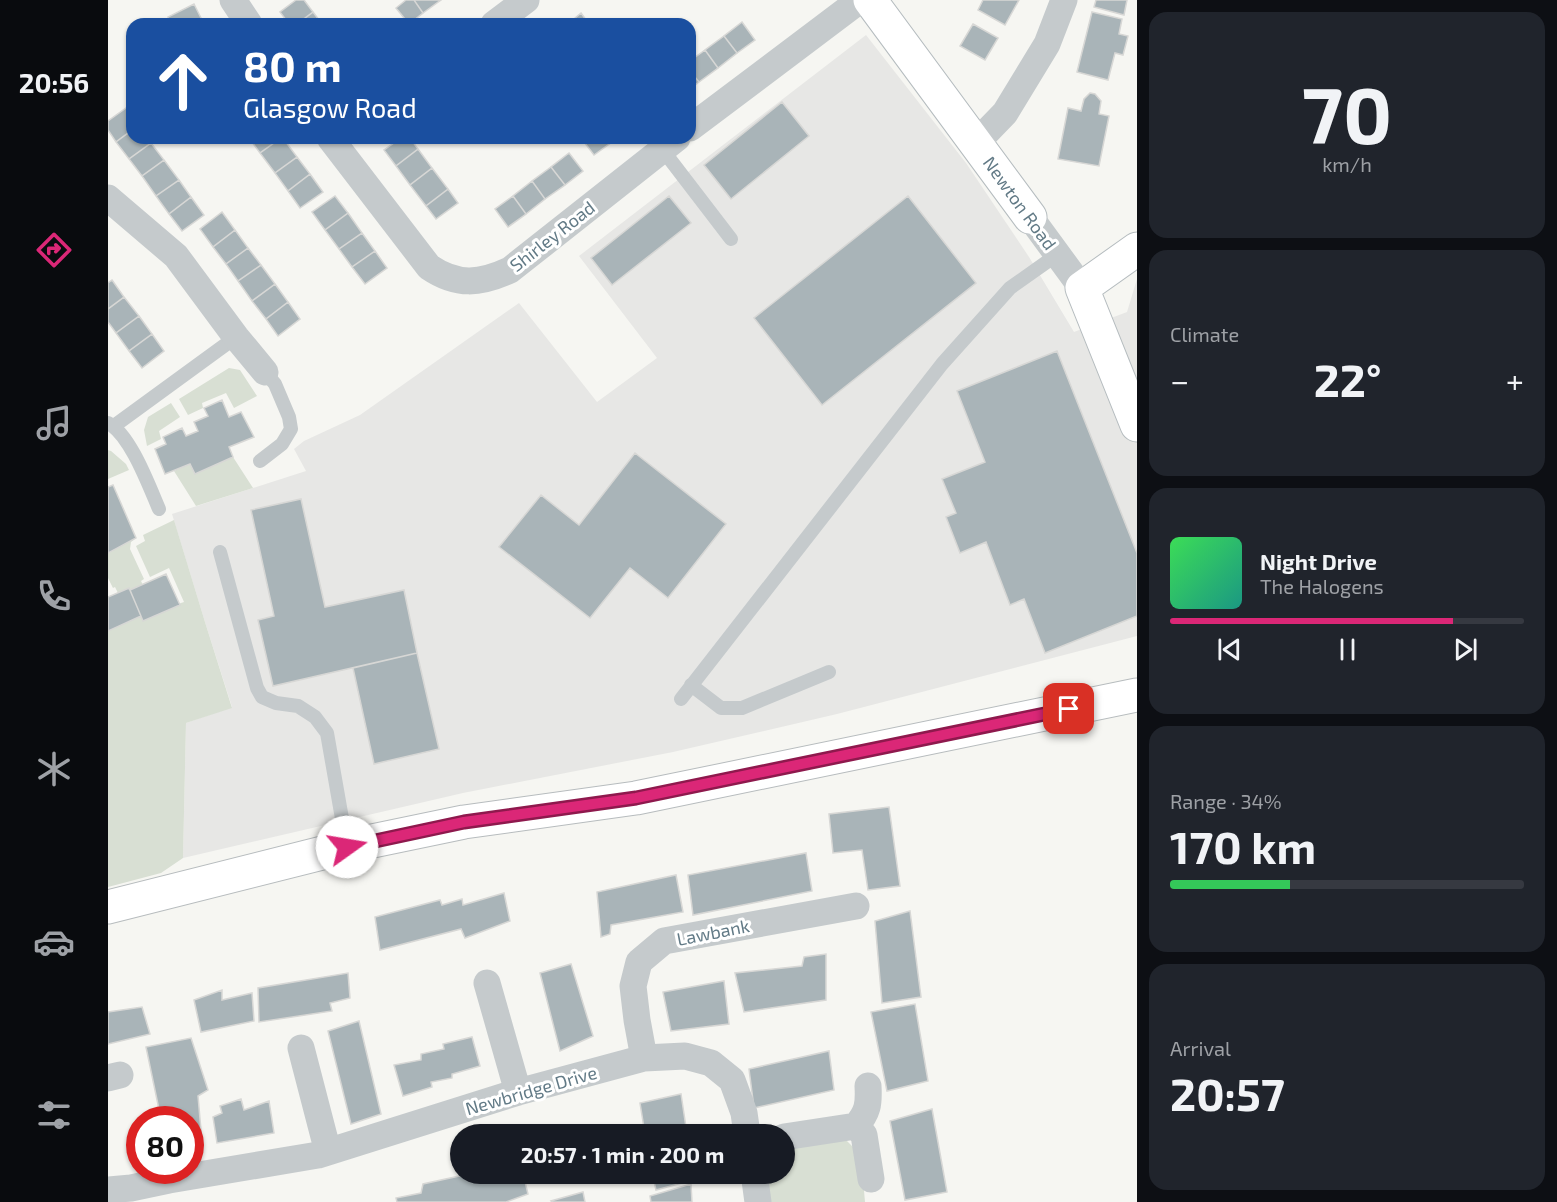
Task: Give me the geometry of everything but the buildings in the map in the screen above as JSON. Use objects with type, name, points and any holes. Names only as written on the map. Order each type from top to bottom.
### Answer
[{"type":"main road","name":"Newton Road","points":[[870,0],[1030,217]]},
{"type":"main road","points":[[1082,288],[1137,249]]},
{"type":"main road","name":"Newton Road","points":[[1082,288],[1137,425]]},
{"type":"main road","points":[[108,908],[347,847],[464,822],[636,798],[1137,695]]},
{"type":"street","points":[[502,18],[526,0]]},
{"type":"street","points":[[696,123],[860,0]]},
{"type":"street","points":[[976,143],[1005,113],[1047,44],[1064,0]]},
{"type":"street","name":"Shirley Road","points":[[339,144],[429,267],[442,276],[472,281],[485,280],[510,270],[669,144]]},
{"type":"street","points":[[108,198],[176,256],[265,372]]},
{"type":"street","name":"Newton Road","points":[[1030,217],[1082,288]]},
{"type":"street","name":"Lawbank","points":[[644,1058],[633,986],[639,962],[664,941],[856,906]]},
{"type":"street","points":[[488,983],[518,1092]]},
{"type":"street","points":[[301,1048],[328,1152]]},
{"type":"street","name":"Newbridge Drive","points":[[124,1193],[168,1180],[328,1152],[518,1092],[644,1058],[685,1056],[711,1063],[732,1080],[746,1124]]},
{"type":"street","points":[[795,1135],[856,1126],[864,1116],[868,1102],[868,1086]]},
{"type":"street","points":[[856,1126],[864,1135],[871,1179]]},
{"type":"street","points":[[755,1184],[758,1202]]},
{"type":"lane","points":[[669,144],[731,239]]},
{"type":"lane","points":[[681,699],[942,364],[1010,288],[1058,255]]},
{"type":"lane","points":[[159,509],[135,456],[111,424],[236,337]]},
{"type":"lane","points":[[260,461],[282,444],[291,429],[275,384],[265,372]]},
{"type":"lane","points":[[220,552],[257,688],[262,697],[276,703],[298,706],[315,717],[327,734],[347,847]]},
{"type":"lane","points":[[691,685],[721,708],[742,708],[830,672]]},
{"type":"shaded area","points":[[866,35],[966,163],[1029,257],[1074,332],[1127,312],[1137,279],[1137,636],[837,714],[673,752],[463,793],[183,858],[186,723],[232,707],[172,514],[306,471],[294,449],[304,441],[360,415],[519,303],[597,402],[657,358],[579,256]]},
{"type":"shaded area","points":[[229,368],[240,370],[257,396],[234,408],[226,393],[202,403],[203,408],[188,415],[179,399]]},
{"type":"shaded area","points":[[171,403],[180,417],[159,431],[161,439],[147,446],[144,430],[148,417]]},
{"type":"shaded area","points":[[108,450],[126,464],[129,470],[108,479]]},
{"type":"shaded area","points":[[233,457],[253,488],[196,506],[174,471],[190,464],[195,474]]},
{"type":"shaded area","points":[[174,520],[232,708],[186,723],[183,858],[161,873],[108,887],[108,631],[141,616],[184,602],[169,568],[150,577],[136,546],[145,541],[143,535]]},
{"type":"shaded area","points":[[136,538],[131,542],[130,549],[144,579],[141,581],[143,585],[118,593],[108,578],[108,553]]},
{"type":"shaded area","points":[[846,1140],[854,1148],[863,1179],[865,1202],[771,1202],[767,1184],[795,1184],[795,1144]]},
{"type":"route","points":[[347,847],[464,822],[636,798],[1069,709]]}]
